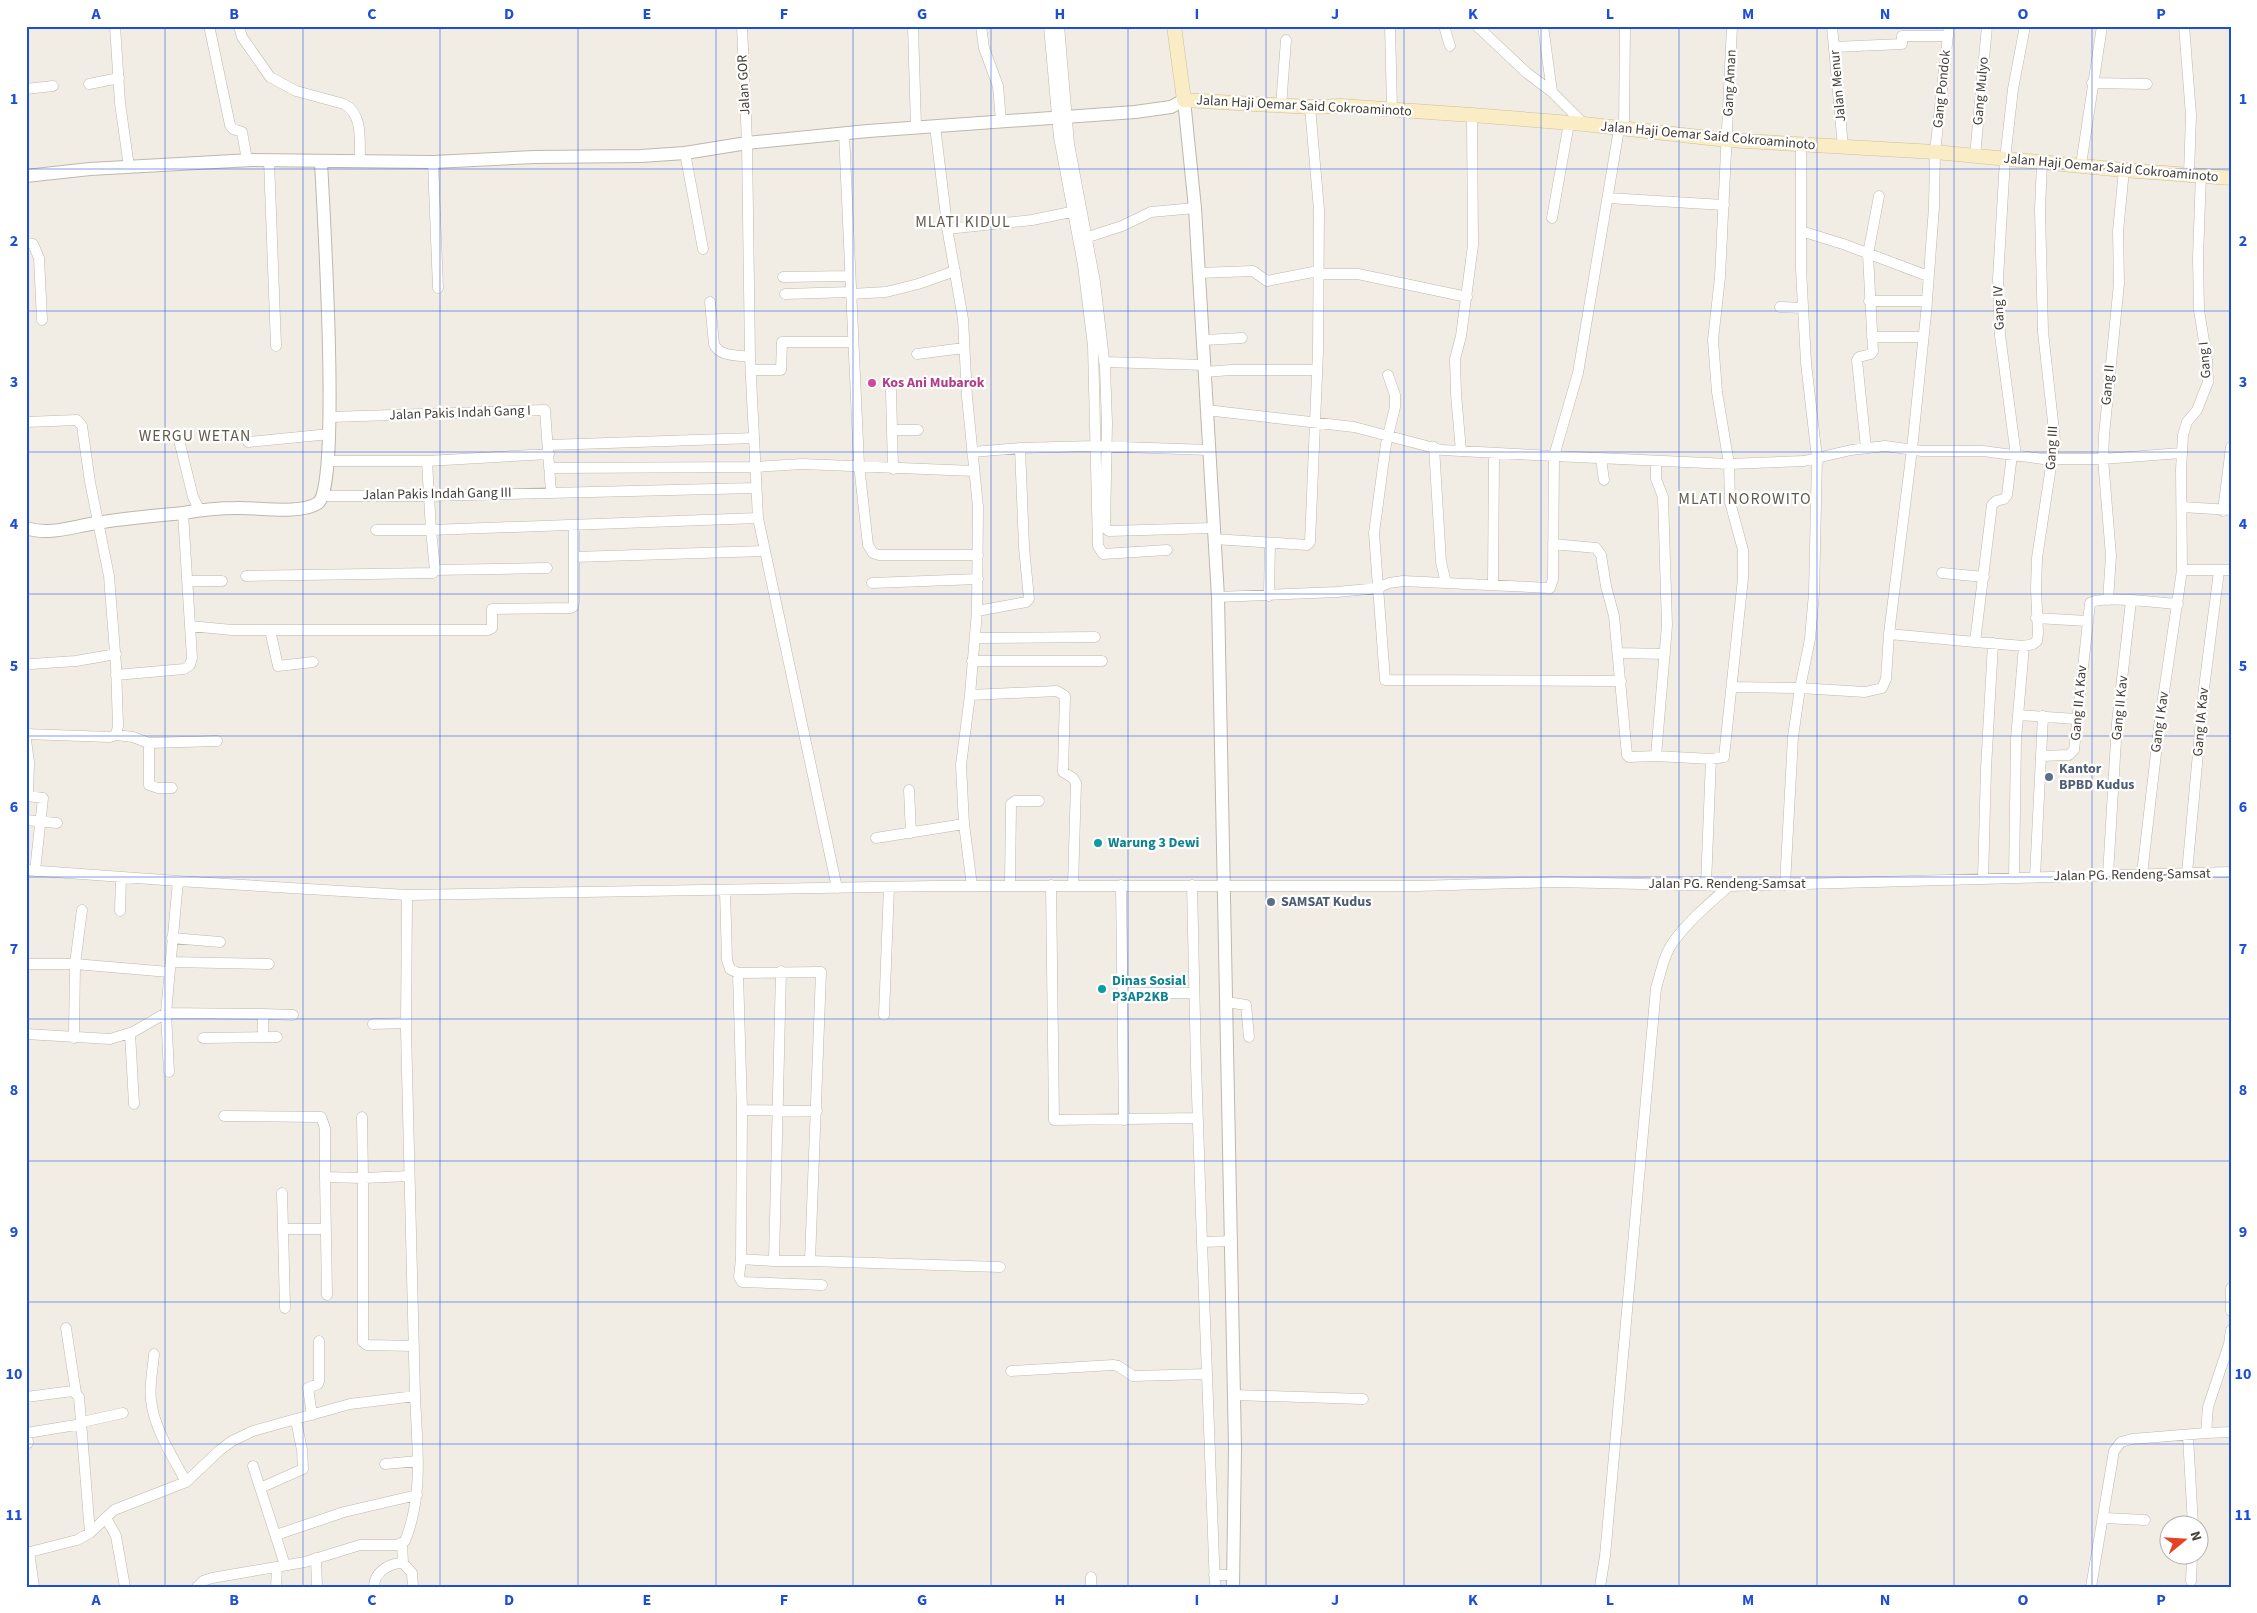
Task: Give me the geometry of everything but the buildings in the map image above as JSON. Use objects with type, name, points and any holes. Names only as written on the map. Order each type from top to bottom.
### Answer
[{"type":"main road","points":[[1174,26],[1189,100]]},
{"type":"main road","name":"Jalan Haji Oemar Said Cokroaminoto","points":[[1189,100],[1282,106],[1341,106],[1472,115],[1584,124],[1727,140],[1935,152],[2231,178]]},
{"type":"street","points":[[115,26],[120,103],[128,167]]},
{"type":"street","points":[[239,26],[242,37],[270,77],[296,92],[344,104],[351,108],[358,120],[360,161]]},
{"type":"street","name":"Jalan GOR","points":[[742,26],[747,144],[750,357],[755,488],[758,518],[837,888]]},
{"type":"street","points":[[913,26],[916,127]]},
{"type":"street","points":[[981,26],[984,48],[998,86],[1001,121]]},
{"type":"street","points":[[1049,26],[1082,239],[1093,346],[1095,399],[1105,525],[1107,530],[1214,534],[1270,543],[1307,545],[1310,542],[1318,348],[1319,210],[1310,107]]},
{"type":"street","points":[[1059,26],[1062,117],[1071,212],[1082,239],[1095,282],[1104,362],[1098,546],[1103,554],[1167,550]]},
{"type":"street","points":[[1390,26],[1392,110]]},
{"type":"street","points":[[1444,26],[1450,46]]},
{"type":"street","points":[[1477,26],[1527,73],[1552,92],[1584,124]]},
{"type":"street","points":[[1543,26],[1552,92]]},
{"type":"street","points":[[1218,597],[1337,592],[1378,588],[1389,583],[1403,581],[1552,587],[1554,456],[1578,373],[1608,198],[1622,129],[1625,26]]},
{"type":"street","name":"Gang Aman","points":[[1710,759],[1724,757],[1733,687],[1743,578],[1743,550],[1730,502],[1728,486],[1730,464],[1716,383],[1713,340],[1724,205],[1732,26]]},
{"type":"street","name":"Jalan Menur","points":[[1832,26],[1843,147]]},
{"type":"street","name":"Gang Mulyo","points":[[1976,156],[1986,26]]},
{"type":"street","name":"Gang IV","points":[[1975,642],[1992,505],[1996,501],[2004,500],[2007,495],[2014,455],[1998,307],[2005,159],[2013,89],[2025,26]]},
{"type":"street","points":[[2081,165],[2102,26]]},
{"type":"street","name":"Gang I","points":[[2182,570],[2181,453],[2187,422],[2197,410],[2208,382],[2207,360],[2199,310],[2195,174],[2184,26]]},
{"type":"street","points":[[210,30],[230,125],[232,129],[242,132],[247,160]]},
{"type":"street","points":[[1834,47],[1902,44],[1902,36],[1948,31]]},
{"type":"street","name":"Gang Pondok","points":[[1800,688],[1865,692],[1882,688],[1886,679],[1927,301],[1934,207],[1935,152],[1948,31]]},
{"type":"street","points":[[1282,106],[1286,40]]},
{"type":"street","points":[[89,84],[119,78]]},
{"type":"street","points":[[2092,83],[2147,84]]},
{"type":"street","points":[[26,88],[53,86]]},
{"type":"street","points":[[26,176],[128,167],[247,160],[433,162],[534,157],[641,156],[685,153],[844,133],[1135,112],[1171,106],[1189,100],[1218,597],[1217,885],[1231,1002],[1207,1374],[1215,1587]]},
{"type":"street","points":[[1461,451],[1455,359],[1467,297],[1473,245],[1472,115]]},
{"type":"street","points":[[1552,218],[1569,124]]},
{"type":"street","points":[[934,126],[947,229],[962,315],[978,507],[977,611],[970,695],[961,765],[964,824],[972,886]]},
{"type":"street","points":[[844,133],[859,465],[868,545],[873,553],[880,555],[978,555]]},
{"type":"street","points":[[1785,885],[1793,737],[1810,639],[1814,593],[1817,458],[1806,363],[1803,308],[1801,145]]},
{"type":"street","points":[[685,153],[703,249]]},
{"type":"street","points":[[269,160],[276,346]]},
{"type":"street","points":[[26,528],[35,531],[49,531],[98,522],[200,511],[235,508],[303,508],[320,502],[324,496],[330,434],[321,162]]},
{"type":"street","points":[[433,162],[438,288]]},
{"type":"street","name":"Gang III","points":[[2024,646],[2034,644],[2036,641],[2037,558],[2053,459],[2055,425],[2049,395],[2043,332],[2040,210],[2042,162]]},
{"type":"street","name":"Gang II","points":[[2108,600],[2111,556],[2103,459],[2107,386],[2119,283],[2118,231],[2124,170]]},
{"type":"street","points":[[1866,448],[1857,360],[1858,357],[1872,353],[1868,254],[1879,196]]},
{"type":"street","points":[[1608,198],[1724,205]]},
{"type":"street","points":[[1082,239],[1122,226],[1144,214],[1196,208]]},
{"type":"street","points":[[947,229],[1032,220],[1071,212]]},
{"type":"street","points":[[1801,231],[1928,276]]},
{"type":"street","points":[[32,246],[39,266],[42,320]]},
{"type":"street","points":[[785,294],[886,292],[955,271]]},
{"type":"street","points":[[1199,274],[1253,271],[1267,282],[1318,272],[1358,274],[1467,297]]},
{"type":"street","points":[[783,277],[850,276]]},
{"type":"street","points":[[1870,301],[1927,301]]},
{"type":"street","points":[[710,302],[716,349],[722,353],[750,357]]},
{"type":"street","points":[[1780,307],[1803,308]]},
{"type":"street","points":[[1872,337],[1923,337]]},
{"type":"street","points":[[1204,340],[1242,338]]},
{"type":"street","points":[[751,370],[781,370],[782,342],[853,342]]},
{"type":"street","points":[[916,354],[964,348]]},
{"type":"street","points":[[1104,362],[1231,370],[1317,370]]},
{"type":"street","points":[[1388,375],[1396,400],[1388,435],[1381,494],[1375,525],[1386,681],[1621,681]]},
{"type":"street","points":[[891,391],[893,469]]},
{"type":"street","name":"Jalan Pakis Indah Gang I","points":[[330,417],[544,410],[547,412],[549,450]]},
{"type":"street","points":[[1206,410],[1354,427],[1434,447],[1461,451],[1656,462],[1730,464],[1817,458],[1885,446],[1912,449],[1983,451],[2053,459],[2103,459],[2181,453]]},
{"type":"street","points":[[26,422],[77,420],[80,422],[109,576],[116,654],[118,726],[116,735]]},
{"type":"street","points":[[892,430],[918,430]]},
{"type":"street","points":[[248,442],[330,434]]},
{"type":"street","points":[[178,436],[193,497],[200,511]]},
{"type":"street","points":[[328,462],[427,461],[549,450],[754,438]]},
{"type":"street","points":[[972,452],[1020,448],[1100,446],[1209,450]]},
{"type":"street","points":[[1434,447],[1441,562],[1446,583]]},
{"type":"street","points":[[977,611],[1026,602],[1029,599],[1024,547],[1020,448]]},
{"type":"street","points":[[549,450],[551,492]]},
{"type":"street","points":[[2182,507],[2227,510],[2230,450]]},
{"type":"street","points":[[1493,584],[1494,454]]},
{"type":"street","points":[[1601,459],[1604,480]]},
{"type":"street","points":[[427,461],[427,496],[435,570]]},
{"type":"street","points":[[1656,462],[1656,479],[1663,497],[1667,625],[1656,756]]},
{"type":"street","points":[[549,468],[755,467],[802,464],[859,465],[893,469],[974,470]]},
{"type":"street","name":"Jalan Pakis Indah Gang III","points":[[324,496],[427,496],[755,488]]},
{"type":"street","points":[[116,675],[188,667],[192,658],[183,513]]},
{"type":"street","points":[[376,530],[431,530],[758,518]]},
{"type":"street","points":[[190,626],[232,630],[488,630],[492,628],[492,609],[572,608],[574,602],[574,525]]},
{"type":"street","points":[[1269,596],[1270,543]]},
{"type":"street","points":[[1553,544],[1588,547],[1599,551],[1613,609],[1627,756],[1630,758],[1656,756],[1710,759],[1706,885]]},
{"type":"street","points":[[574,557],[765,551]]},
{"type":"street","points":[[246,576],[432,573],[435,570],[547,568]]},
{"type":"street","points":[[2182,570],[2231,570]]},
{"type":"street","name":"Gang I Kav","points":[[2142,874],[2160,719],[2182,570]]},
{"type":"street","name":"Gang IA Kav","points":[[2187,873],[2204,688],[2218,571]]},
{"type":"street","points":[[1942,573],[1984,577]]},
{"type":"street","points":[[872,583],[978,579]]},
{"type":"street","points":[[187,581],[222,581]]},
{"type":"street","name":"Gang II A Kav","points":[[2041,756],[2069,755],[2073,752],[2090,603],[2094,600],[2108,600]]},
{"type":"street","points":[[2108,600],[2178,604]]},
{"type":"street","name":"Gang II Kav","points":[[2108,875],[2117,723],[2132,601]]},
{"type":"street","points":[[2036,618],[2087,621]]},
{"type":"street","points":[[270,630],[278,666],[313,662]]},
{"type":"street","points":[[1890,634],[2024,646],[2018,715],[2014,878]]},
{"type":"street","points":[[975,638],[1095,637]]},
{"type":"street","points":[[1982,879],[1986,769],[1994,643]]},
{"type":"street","points":[[1618,653],[1665,654]]},
{"type":"street","points":[[31,664],[76,661],[116,654]]},
{"type":"street","points":[[972,661],[1102,660]]},
{"type":"street","points":[[1733,687],[1800,688]]},
{"type":"street","points":[[970,695],[1057,691],[1065,696],[1063,772],[1073,778],[1076,783],[1073,885]]},
{"type":"street","points":[[2018,715],[2076,718]]},
{"type":"street","points":[[2035,877],[2043,716]]},
{"type":"street","points":[[26,734],[90,738],[110,738],[116,735],[133,737],[149,743],[217,741]]},
{"type":"street","points":[[26,740],[29,762],[28,796],[43,798],[30,871]]},
{"type":"street","points":[[149,743],[149,785],[158,788],[172,788]]},
{"type":"street","points":[[909,790],[910,833]]},
{"type":"street","points":[[1010,886],[1011,804],[1016,801],[1039,801]]},
{"type":"street","points":[[26,820],[57,823]]},
{"type":"street","points":[[876,838],[964,824]]},
{"type":"street","name":"Jalan PG. Rendeng-Samsat","points":[[30,871],[407,895],[1051,885],[1418,886],[1554,882],[1729,886],[2231,872]]},
{"type":"street","points":[[120,911],[121,877]]},
{"type":"street","points":[[169,1072],[166,1013],[178,881]]},
{"type":"street","points":[[1051,885],[1054,1120],[1197,1118]]},
{"type":"street","points":[[1121,885],[1124,1120]]},
{"type":"street","points":[[1195,885],[1194,993],[1197,1118],[1216,1242],[1234,1395],[1233,1581],[1214,1575]]},
{"type":"street","points":[[1600,1587],[1605,1556],[1656,988],[1663,962],[1673,942],[1697,915],[1729,886]]},
{"type":"street","points":[[884,1015],[889,887]]},
{"type":"street","points":[[725,890],[728,966],[734,972],[821,972],[810,1261]]},
{"type":"street","points":[[407,895],[406,1023],[418,1461],[417,1495],[409,1531],[402,1543],[403,1563],[412,1573],[413,1587]]},
{"type":"street","points":[[74,1038],[74,964],[82,910]]},
{"type":"street","points":[[172,938],[220,942]]},
{"type":"street","points":[[26,964],[170,967],[269,964]]},
{"type":"street","points":[[774,1261],[781,971]]},
{"type":"street","points":[[738,972],[742,1110],[741,1259],[739,1277],[742,1282],[822,1285]]},
{"type":"street","points":[[1122,993],[1194,993]]},
{"type":"street","points":[[1231,1002],[1244,1003],[1247,1007],[1249,1037]]},
{"type":"street","points":[[26,1034],[110,1040],[130,1033],[166,1013],[293,1015]]},
{"type":"street","points":[[263,1014],[263,1037]]},
{"type":"street","points":[[373,1024],[406,1023]]},
{"type":"street","points":[[130,1033],[134,1104]]},
{"type":"street","points":[[203,1038],[277,1037]]},
{"type":"street","points":[[742,1110],[816,1111]]},
{"type":"street","points":[[224,1116],[321,1117],[326,1128],[327,1294]]},
{"type":"street","points":[[362,1117],[362,1342],[367,1345],[414,1346]]},
{"type":"street","points":[[326,1177],[409,1176]]},
{"type":"street","points":[[282,1193],[285,1308]]},
{"type":"street","points":[[283,1229],[326,1229]]},
{"type":"street","points":[[741,1259],[1000,1268]]},
{"type":"street","points":[[2231,1288],[2231,1311]]},
{"type":"street","points":[[66,1328],[76,1393],[79,1397],[90,1533]]},
{"type":"street","points":[[2206,1433],[2208,1407],[2230,1336]]},
{"type":"street","points":[[312,1415],[308,1388],[318,1384],[319,1381],[319,1341]]},
{"type":"street","points":[[154,1354],[151,1400],[153,1410],[160,1430],[186,1482]]},
{"type":"street","points":[[1011,1371],[1113,1365],[1118,1366],[1133,1376],[1207,1374]]},
{"type":"street","points":[[26,1397],[64,1392],[76,1393]]},
{"type":"street","points":[[1234,1395],[1363,1399]]},
{"type":"street","points":[[34,1587],[28,1553],[69,1543],[90,1533],[119,1508],[186,1482],[232,1441],[253,1431],[350,1404],[415,1396]]},
{"type":"street","points":[[26,1434],[123,1413]]},
{"type":"street","points":[[260,1488],[303,1469],[302,1450],[296,1420]]},
{"type":"street","points":[[2091,1587],[2114,1451],[2117,1446],[2121,1442],[2132,1439],[2231,1432]]},
{"type":"street","points":[[2188,1436],[2192,1516]]},
{"type":"street","points":[[385,1464],[418,1461]]},
{"type":"street","points":[[252,1466],[276,1535],[281,1566],[276,1587]]},
{"type":"street","points":[[276,1535],[344,1512],[417,1495]]},
{"type":"street","points":[[106,1518],[116,1536],[124,1587]]},
{"type":"street","points":[[2104,1518],[2145,1520]]},
{"type":"street","points":[[197,1587],[203,1581],[212,1578],[281,1566],[360,1545],[402,1543]]},
{"type":"street","points":[[316,1558],[318,1587]]},
{"type":"street","points":[[374,1587],[375,1576],[378,1572],[398,1563],[403,1563]]},
{"type":"street","points":[[2190,1580],[2191,1566]]},
{"type":"place","name":"Kos Ani Mubarok","points":[[872,383]]},
{"type":"place","name":"Kantor BPBD Kudus","points":[[2049,777]]},
{"type":"place","name":"Warung 3 Dewi","points":[[1098,843]]},
{"type":"place","name":"SAMSAT Kudus","points":[[1271,902]]},
{"type":"place","name":"Dinas Sosial P3AP2KB","points":[[1102,989]]},
{"type":"district","name":"MLATI KIDUL","points":[[963,222]]},
{"type":"district","name":"WERGU WETAN","points":[[195,436]]},
{"type":"district","name":"MLATI NOROWITO","points":[[1745,499]]}]
